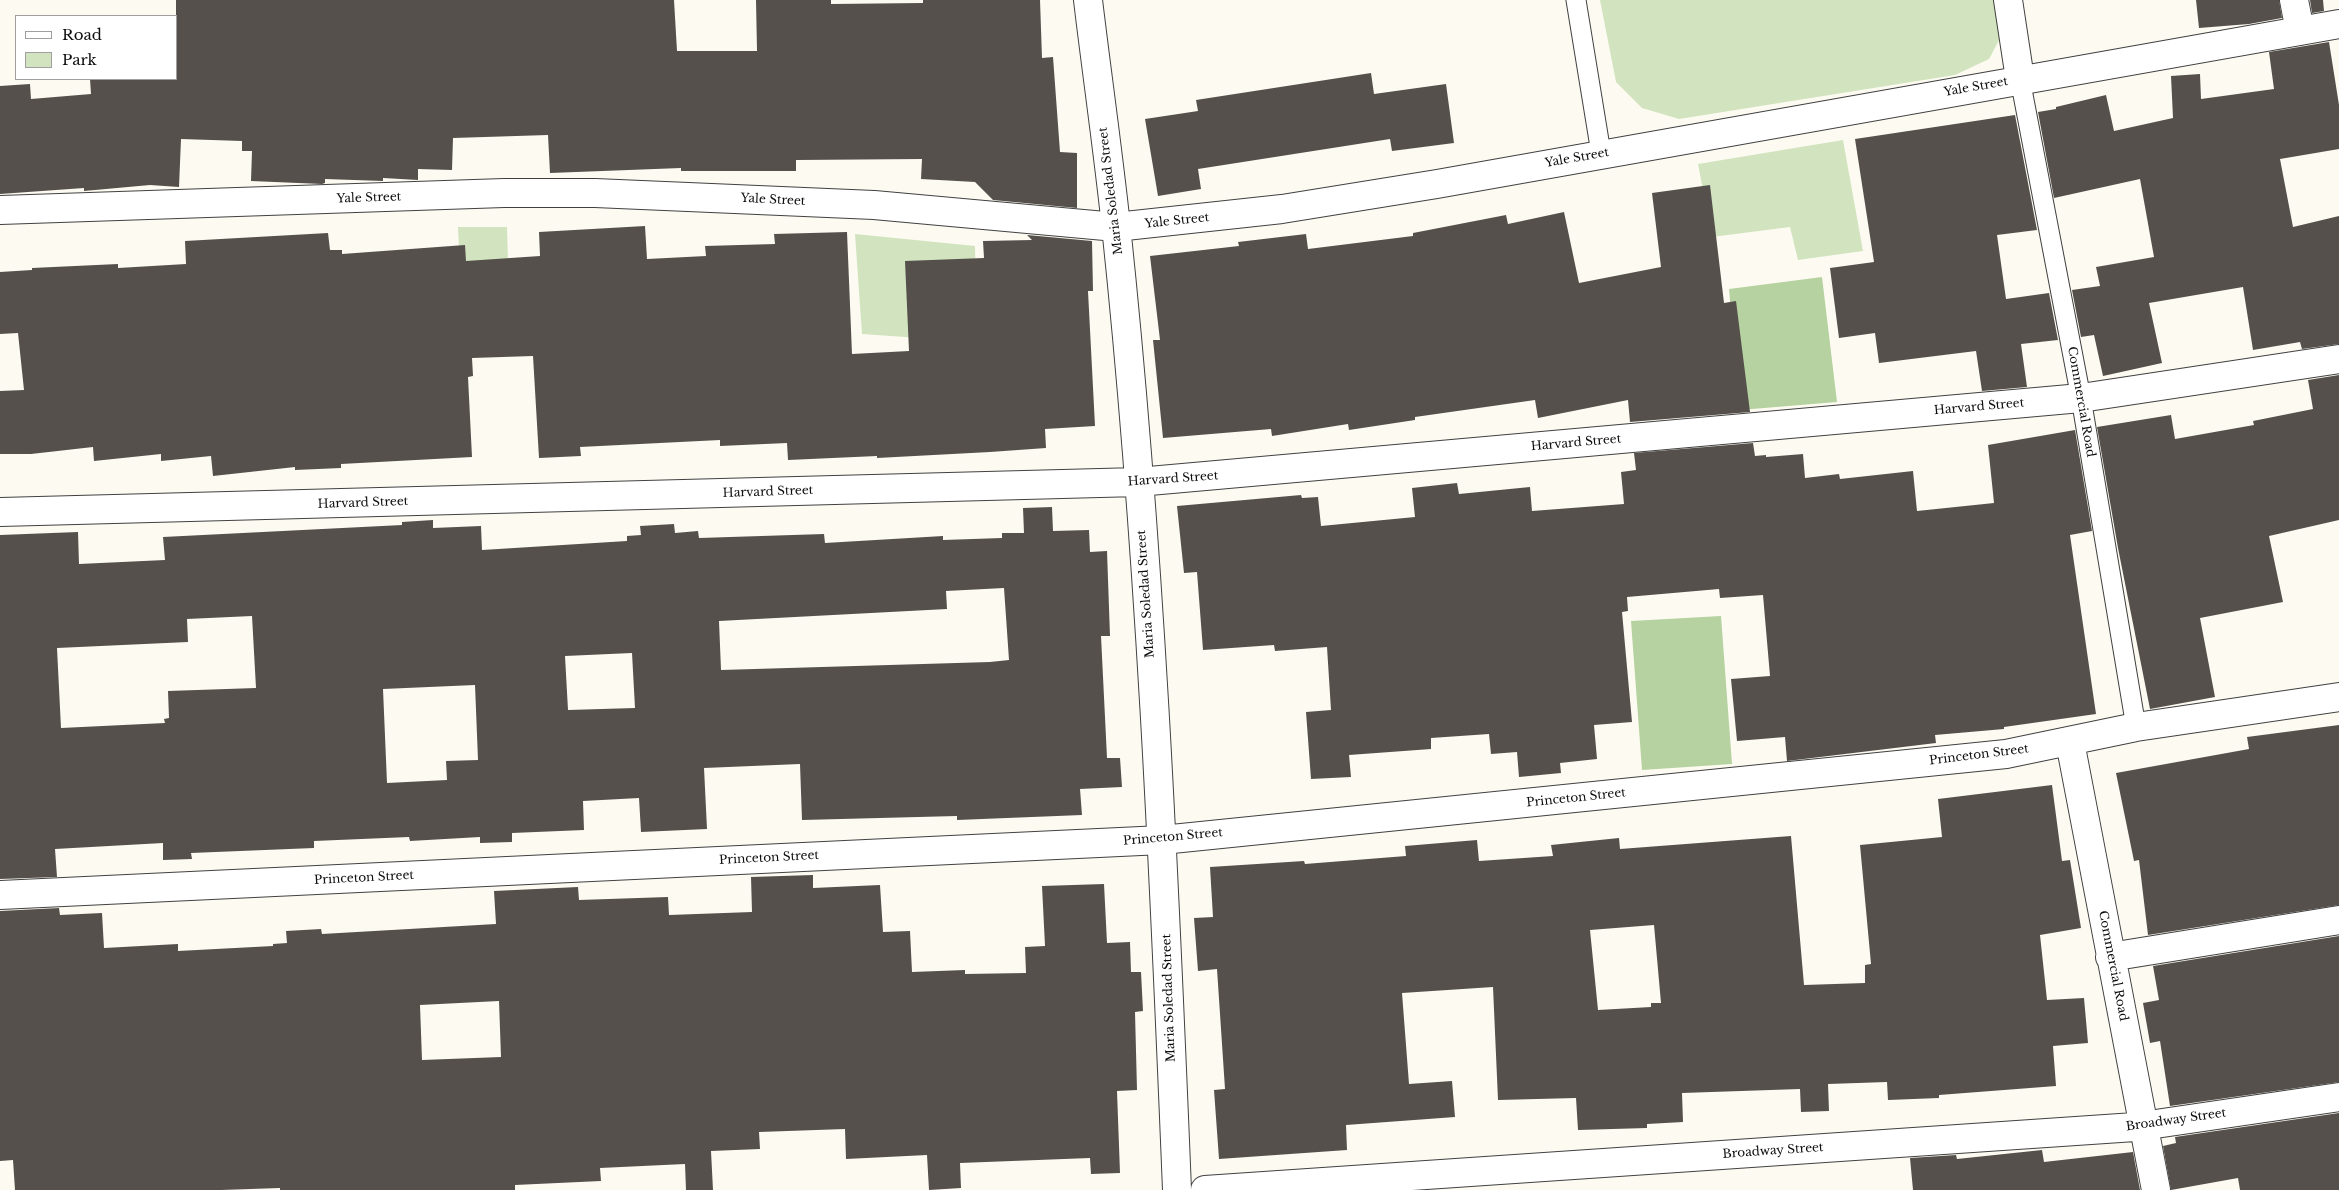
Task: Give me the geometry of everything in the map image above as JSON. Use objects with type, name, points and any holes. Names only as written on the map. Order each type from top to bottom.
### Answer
[{"type":"street","name":"Maria Soledad Street","points":[[1088,0],[1116,227],[1138,482],[1162,840],[1177,1190]]},
{"type":"street","points":[[2008,0],[2020,79]]},
{"type":"street","points":[[2294,0],[2300,31]]},
{"type":"street","name":"Yale Street","points":[[0,210],[504,193],[595,193],[874,205],[1116,227],[1282,209],[2339,24]]},
{"type":"street","name":"Harvard Street","points":[[0,512],[1138,482],[2081,398],[2339,358]]},
{"type":"street","name":"Princeton Street","points":[[0,895],[1162,840],[2006,754],[2136,727],[2339,698]]},
{"type":"street","name":"Commercial Road","points":[[2070,742],[2156,1190]]},
{"type":"street","points":[[2110,957],[2339,920]]},
{"type":"street","name":"Broadway Street","points":[[1205,1190],[2145,1126],[2339,1097]]},
{"type":"lane","points":[[1576,0],[1601,154]]},
{"type":"lane","name":"Commercial Road","points":[[2020,79],[2081,398],[2136,727]]},
{"type":"green space","points":[[1600,0],[2001,0],[2004,31],[1989,59],[1955,75],[1679,119],[1642,108],[1616,82]]},
{"type":"green space","points":[[1843,140],[1863,251],[1798,260],[1790,227],[1712,237],[1698,164]]},
{"type":"green space","points":[[458,227],[507,227],[510,334],[463,335]]},
{"type":"green space","points":[[855,234],[975,246],[977,342],[862,334]]},
{"type":"green space","points":[[1822,277],[1837,402],[1740,410],[1729,289]]},
{"type":"green space","points":[[1721,616],[1732,764],[1642,770],[1631,621]]},
{"type":"building","points":[[176,0],[674,0],[677,51],[757,51],[756,0],[831,0],[831,4],[923,3],[923,0],[1040,0],[1042,58],[1053,57],[1060,152],[1077,153],[1077,208],[993,200],[975,182],[921,179],[922,159],[796,160],[796,171],[681,171],[681,168],[550,173],[548,135],[453,138],[452,170],[418,169],[418,180],[383,178],[383,181],[325,179],[325,183],[322,184],[251,181],[252,151],[242,151],[242,141],[181,139],[179,187],[150,185],[84,191],[84,188],[0,194],[0,86],[30,84],[31,99],[91,94],[90,80],[178,80],[178,15],[176,15]]},
{"type":"building","points":[[2196,0],[2279,0],[2282,18],[2249,24],[2199,28]]},
{"type":"building","points":[[2310,0],[2323,0],[2324,11],[2312,13]]},
{"type":"building","points":[[2329,42],[2339,105],[2339,149],[2280,159],[2293,227],[2339,216],[2339,344],[2302,349],[2300,342],[2253,350],[2243,287],[2149,303],[2162,363],[2103,376],[2094,335],[2081,337],[2072,290],[2100,286],[2096,267],[2154,257],[2140,179],[2054,198],[2038,112],[2106,95],[2114,131],[2173,118],[2171,76],[2200,74],[2201,99],[2274,89],[2269,52]]},
{"type":"building","points":[[1371,73],[1374,94],[1446,84],[1454,143],[1392,151],[1390,139],[1198,169],[1201,189],[1158,196],[1145,119],[1198,111],[1196,100]]},
{"type":"building","points":[[2015,115],[2037,230],[1997,235],[2006,299],[2049,293],[2058,340],[2021,344],[2027,387],[1982,391],[1976,351],[1879,363],[1875,333],[1839,338],[1830,268],[1874,262],[1855,139]]},
{"type":"building","points":[[1710,185],[1724,303],[1736,301],[1750,412],[1630,422],[1628,400],[1538,418],[1535,400],[1415,417],[1415,420],[1349,430],[1348,424],[1272,436],[1271,429],[1163,438],[1153,340],[1160,340],[1150,256],[1239,246],[1238,242],[1306,234],[1308,249],[1413,236],[1413,233],[1506,215],[1508,224],[1564,212],[1579,283],[1661,267],[1652,193]]},
{"type":"building","points":[[645,226],[647,259],[706,256],[705,246],[775,244],[774,234],[847,232],[852,354],[909,351],[905,261],[984,258],[983,241],[1032,240],[1027,235],[1092,241],[1093,291],[1088,291],[1095,426],[1045,429],[1046,448],[990,452],[877,458],[877,456],[788,460],[787,443],[720,446],[720,440],[580,447],[581,456],[539,458],[533,356],[472,358],[473,376],[468,377],[472,457],[341,464],[341,468],[295,470],[295,467],[213,476],[211,456],[161,461],[161,454],[94,461],[93,447],[31,454],[0,454],[0,391],[24,390],[18,333],[0,334],[0,272],[32,270],[32,268],[118,264],[118,268],[186,264],[185,241],[328,233],[330,250],[342,250],[342,254],[465,245],[466,261],[540,256],[539,232]]},
{"type":"building","points":[[2339,375],[2339,520],[2269,536],[2283,602],[2200,618],[2215,697],[2150,709],[2118,548],[2097,427],[2171,415],[2175,439],[2254,425],[2253,421],[2313,409],[2308,380]]},
{"type":"building","points":[[2075,430],[2092,531],[2070,535],[2096,714],[2004,727],[2004,729],[1935,735],[1936,743],[1787,761],[1785,737],[1737,741],[1731,679],[1770,676],[1763,595],[1720,598],[1719,589],[1627,597],[1628,611],[1622,612],[1632,722],[1594,725],[1597,759],[1560,763],[1561,773],[1519,777],[1517,752],[1491,754],[1489,734],[1431,738],[1431,749],[1349,755],[1351,777],[1311,779],[1306,712],[1331,710],[1327,647],[1275,651],[1274,645],[1203,650],[1197,572],[1184,573],[1177,506],[1301,495],[1302,498],[1318,497],[1321,526],[1415,517],[1412,488],[1457,483],[1459,494],[1530,487],[1532,511],[1624,504],[1621,472],[1636,470],[1634,453],[1753,443],[1755,456],[1803,454],[1805,478],[1839,474],[1840,479],[1913,471],[1917,511],[1994,503],[1988,445]]},
{"type":"building","points":[[1052,507],[1053,531],[1089,530],[1090,552],[1107,551],[1110,636],[1101,636],[1107,758],[1120,758],[1122,787],[1080,789],[1082,815],[957,820],[957,816],[802,820],[800,764],[704,768],[707,829],[641,832],[639,798],[583,801],[584,830],[512,833],[512,842],[480,843],[480,837],[410,841],[409,837],[314,841],[314,848],[191,853],[192,859],[163,860],[163,843],[55,849],[57,877],[0,879],[0,535],[78,532],[79,564],[165,560],[163,537],[402,525],[402,522],[433,520],[433,528],[481,526],[482,550],[627,541],[627,536],[641,535],[640,526],[674,524],[675,533],[698,531],[699,538],[824,534],[825,543],[943,536],[943,540],[1002,538],[1002,533],[1024,533],[1023,508]],"holes":[[[1004,588],[1009,660],[721,670],[719,621],[947,609],[946,591]],[[252,616],[256,688],[168,691],[169,718],[164,719],[165,723],[61,728],[57,648],[188,642],[187,619]],[[632,653],[635,708],[568,710],[565,656]],[[475,685],[478,760],[446,761],[447,780],[387,783],[383,689]]]},
{"type":"building","points":[[2339,725],[2339,905],[2148,935],[2139,860],[2134,861],[2116,773],[2249,749],[2247,737]]},
{"type":"building","points":[[2052,785],[2062,861],[2070,860],[2081,928],[2040,935],[2047,1000],[2084,998],[2088,1043],[2053,1046],[2056,1086],[1939,1095],[1939,1098],[1888,1100],[1887,1082],[1828,1084],[1829,1111],[1801,1112],[1800,1089],[1682,1093],[1683,1122],[1647,1124],[1647,1128],[1578,1130],[1576,1098],[1498,1100],[1493,987],[1402,993],[1409,1084],[1452,1081],[1455,1117],[1346,1125],[1347,1150],[1219,1159],[1214,1090],[1225,1089],[1217,969],[1198,971],[1194,918],[1213,917],[1210,867],[1304,861],[1305,864],[1406,856],[1405,846],[1477,840],[1479,861],[1553,856],[1551,845],[1619,838],[1620,849],[1791,836],[1804,985],[1865,983],[1865,965],[1871,964],[1860,845],[1942,837],[1938,799]],"holes":[[[1654,925],[1661,1003],[1651,1003],[1651,1007],[1598,1010],[1590,930]]]},
{"type":"building","points":[[813,875],[813,888],[880,885],[883,932],[910,931],[912,972],[965,970],[965,974],[1026,973],[1025,947],[1045,946],[1042,886],[1104,884],[1107,943],[1130,942],[1131,972],[1141,972],[1143,1011],[1135,1012],[1137,1090],[1117,1091],[1120,1173],[1091,1174],[1090,1158],[960,1163],[961,1188],[929,1190],[927,1155],[846,1159],[845,1129],[759,1132],[760,1149],[711,1151],[713,1190],[686,1190],[685,1164],[600,1168],[601,1181],[515,1185],[515,1190],[280,1190],[280,1188],[221,1190],[15,1190],[13,1160],[0,1161],[0,911],[59,908],[60,915],[102,913],[104,948],[178,944],[178,951],[273,946],[273,944],[287,943],[286,931],[321,929],[322,934],[496,924],[494,891],[578,887],[579,900],[668,897],[669,915],[752,912],[751,877]],"holes":[[[499,1001],[501,1057],[422,1060],[420,1005]]]},
{"type":"building","points":[[2339,936],[2339,1082],[2170,1106],[2160,1041],[2150,1043],[2143,1003],[2159,1000],[2153,966]]},
{"type":"building","points":[[2339,1113],[2339,1190],[2240,1190],[2238,1178],[2171,1190],[2163,1146],[2176,1143],[2175,1137]]},
{"type":"building","points":[[2042,1150],[2044,1162],[2133,1152],[2140,1190],[1913,1190],[1910,1158],[1956,1155],[1957,1159]]}]
